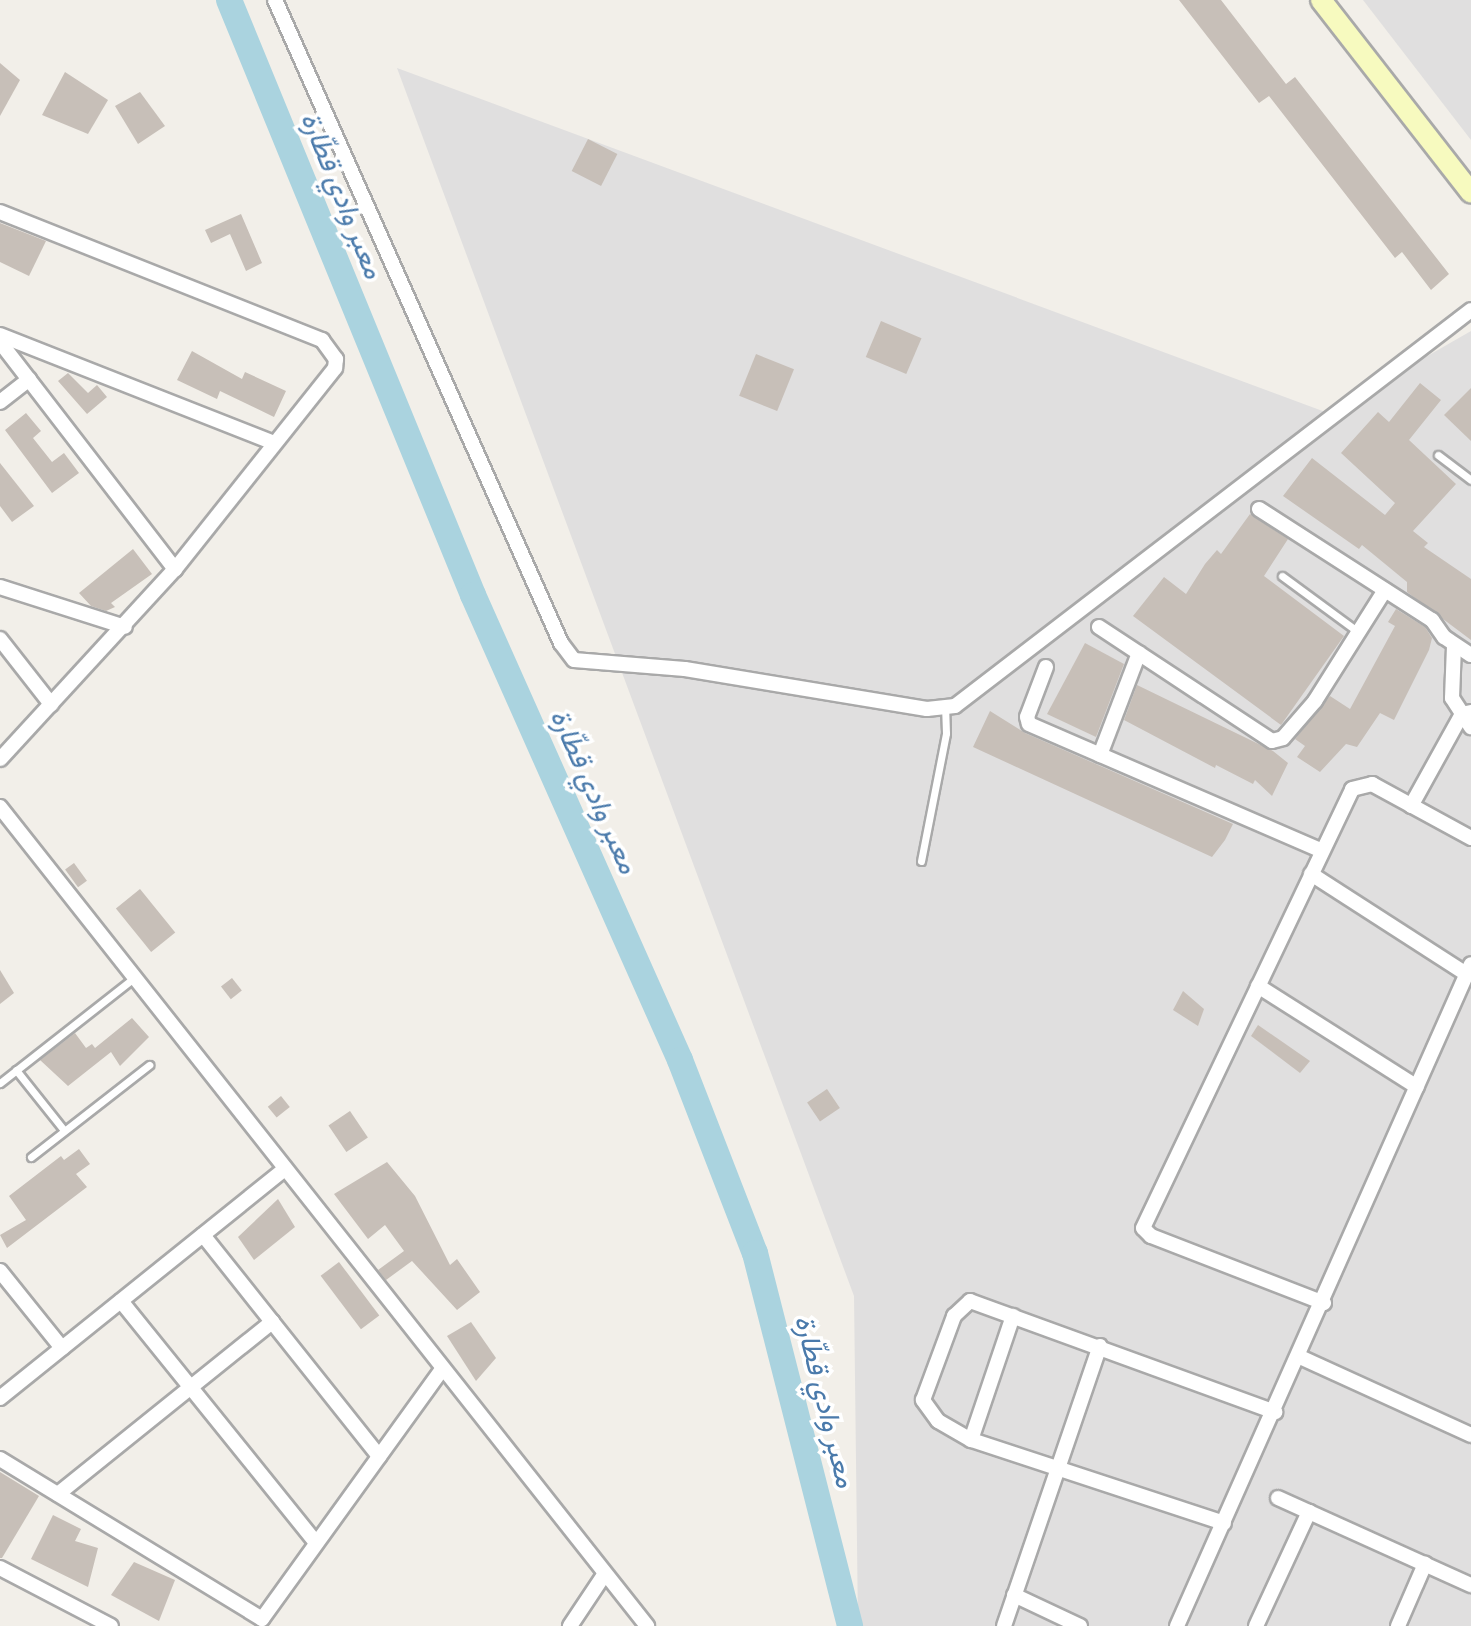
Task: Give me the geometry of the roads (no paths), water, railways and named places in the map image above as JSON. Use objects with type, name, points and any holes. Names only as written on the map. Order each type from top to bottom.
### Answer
[{"type":"street","points":[[275,0],[561,643],[574,660],[685,669],[945,709],[967,699],[1077,617],[1471,310]]},
{"type":"street","points":[[1321,0],[1471,193]]},
{"type":"street","points":[[0,212],[329,345],[335,368],[272,442],[175,569],[125,627],[0,759]]},
{"type":"street","points":[[0,335],[272,442]]},
{"type":"street","points":[[0,342],[175,569]]},
{"type":"street","points":[[0,402],[29,379]]},
{"type":"street","points":[[1259,509],[1432,620],[1454,646],[1471,655]]},
{"type":"street","points":[[0,574],[6,589],[125,627]]},
{"type":"street","points":[[1099,627],[1272,741],[1283,738],[1315,701],[1385,590]]},
{"type":"street","points":[[0,639],[51,704]]},
{"type":"street","points":[[1454,646],[1452,698],[1466,713],[1471,727]]},
{"type":"street","points":[[1100,755],[1139,653]]},
{"type":"street","points":[[1046,667],[1027,717],[1029,724],[1322,851]]},
{"type":"street","points":[[1411,806],[1466,713]]},
{"type":"street","points":[[1324,1303],[1151,1236],[1143,1228],[1352,789],[1372,784],[1471,838]]},
{"type":"street","points":[[0,807],[647,1626]]},
{"type":"street","points":[[1177,1626],[1300,1357],[1417,1087],[1464,993],[1469,969],[1311,874]]},
{"type":"street","points":[[1258,986],[1417,1087]]},
{"type":"street","points":[[0,1398],[285,1169]]},
{"type":"street","points":[[203,1235],[379,1456]]},
{"type":"street","points":[[0,1271],[62,1348]]},
{"type":"street","points":[[121,1301],[316,1543]]},
{"type":"street","points":[[1224,1523],[971,1440],[938,1421],[923,1400],[954,1316],[970,1301],[1275,1412]]},
{"type":"street","points":[[971,1440],[1013,1316]]},
{"type":"street","points":[[58,1494],[272,1322]]},
{"type":"street","points":[[1004,1626],[1100,1346]]},
{"type":"street","points":[[1300,1357],[1471,1435]]},
{"type":"street","points":[[0,1459],[262,1619],[442,1369]]},
{"type":"street","points":[[1278,1498],[1471,1585]]},
{"type":"street","points":[[1256,1626],[1309,1512]]},
{"type":"street","points":[[1398,1626],[1425,1564]]},
{"type":"street","points":[[0,1568],[111,1626]]},
{"type":"street","points":[[570,1626],[604,1575]]},
{"type":"street","points":[[1014,1595],[1080,1626]]},
{"type":"lane","points":[[1438,455],[1471,480]]},
{"type":"lane","points":[[1282,576],[1357,631]]},
{"type":"lane","points":[[921,861],[946,733],[945,709]]},
{"type":"lane","points":[[0,1083],[134,978]]},
{"type":"lane","points":[[31,1157],[63,1129],[149,1065]]},
{"type":"lane","points":[[16,1070],[63,1129]]},
{"type":"waterway","name":"معبر وادي قطّارة","points":[[229,0],[473,595],[680,1060],[755,1253],[850,1626]]}]
